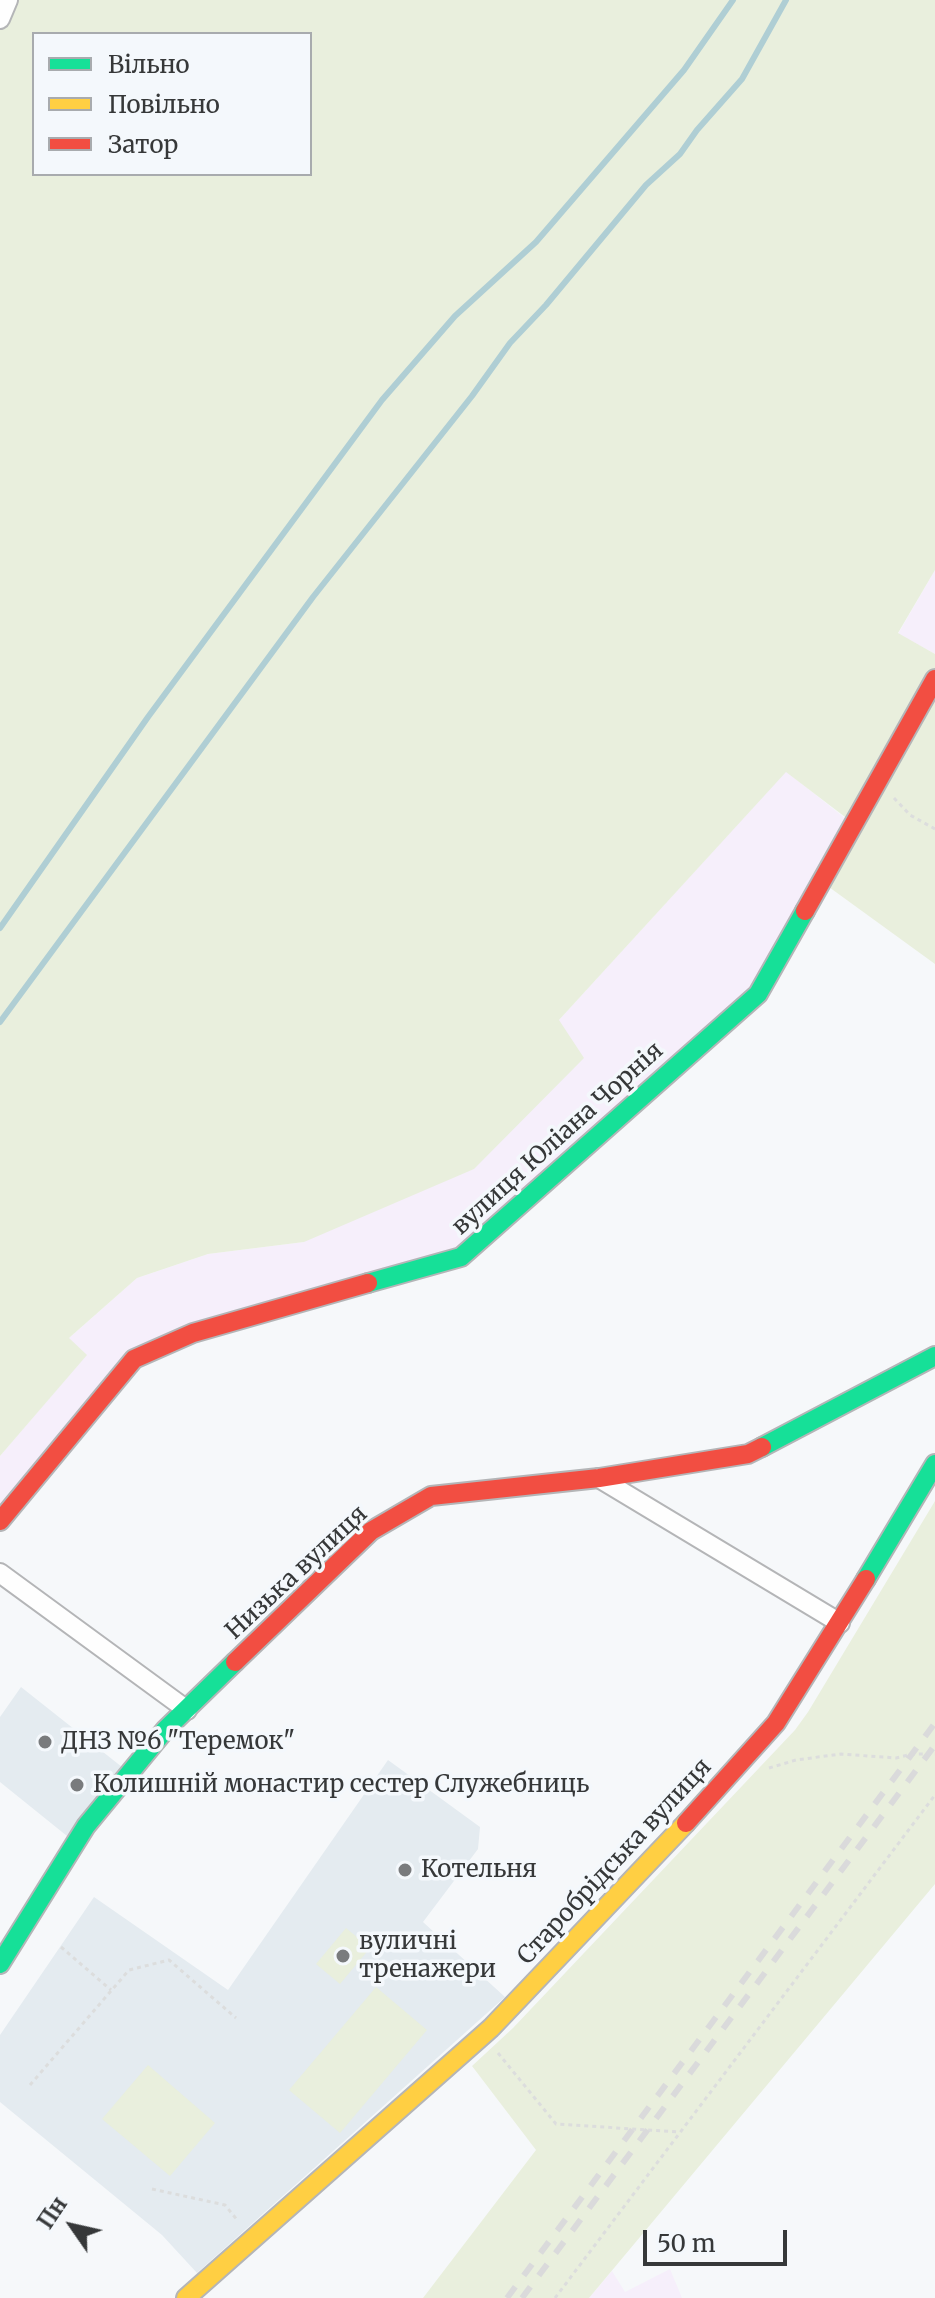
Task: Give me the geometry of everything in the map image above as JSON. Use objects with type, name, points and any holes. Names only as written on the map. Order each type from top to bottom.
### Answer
[{"type":"street","points":[[0,19],[8,0]]},
{"type":"street","name":"вулиця Юліана Чорнія","points":[[0,1521],[134,1359],[193,1333],[461,1257],[758,994],[935,679]]},
{"type":"street","name":"Низька вулиця","points":[[0,1964],[86,1826],[165,1730],[371,1531],[431,1496],[599,1478],[748,1454],[935,1356]]},
{"type":"street","name":"Старобрідська вулиця","points":[[186,2298],[491,2028],[766,1735],[840,1623],[935,1464]]},
{"type":"street","points":[[599,1478],[840,1623]]},
{"type":"street","points":[[0,1573],[187,1710]]},
{"type":"path","points":[[904,810],[935,829]]},
{"type":"path","points":[[768,1769],[796,1760],[841,1754],[896,1758],[935,1754]]},
{"type":"path","points":[[555,2298],[935,1795]]},
{"type":"path","points":[[61,1947],[111,1990]]},
{"type":"path","points":[[30,2085],[129,1970],[169,1960],[236,2018]]},
{"type":"path","points":[[491,2028],[493,2046],[556,2124],[680,2132]]},
{"type":"path","points":[[152,2189],[225,2205],[246,2230]]},
{"type":"shaded area","points":[[935,570],[935,654],[898,634]]},
{"type":"shaded area","points":[[786,771],[852,824],[758,994],[461,1257],[134,1359],[0,1521],[0,1456],[86,1355],[68,1339],[137,1278],[208,1254],[304,1242],[559,1020]]},
{"type":"shaded area","name":"ДНЗ №6 \"Теремок\"","points":[[21,1687],[122,1767],[67,1836],[0,1782],[0,1717]]},
{"type":"shaded area","points":[[388,1760],[480,1827],[478,1849],[423,1922],[505,1997],[197,2273],[162,2235],[0,2102],[0,2035],[94,1897],[228,1990]]},
{"type":"shaded area","points":[[670,2269],[682,2298],[589,2298],[612,2271],[625,2292]]},
{"type":"green space","points":[[12,0],[935,0],[935,570],[898,633],[935,654],[935,676],[853,823],[786,772],[559,1020],[584,1058],[474,1169],[304,1242],[208,1254],[137,1278],[69,1338],[87,1355],[0,1456],[0,29]]},
{"type":"green space","points":[[935,683],[935,964],[822,882]]},
{"type":"green space","points":[[935,1501],[935,1884],[589,2298],[423,2298],[536,2150],[472,2066],[513,2028],[795,1730]]},
{"type":"green space","name":"вуличні тренажери","points":[[346,1928],[370,1948],[340,1984],[316,1964]]},
{"type":"green space","points":[[376,1987],[427,2030],[340,2133],[289,2090]]},
{"type":"green space","points":[[148,2065],[215,2123],[170,2176],[102,2119]]},
{"type":"waterway","points":[[0,928],[148,717],[382,400],[455,316],[536,242],[684,70],[733,0]]},
{"type":"waterway","points":[[0,1022],[313,597],[472,396],[510,343],[546,305],[646,185],[680,154],[742,79],[786,0]]},
{"type":"railway","points":[[507,2298],[935,1723]]},
{"type":"railway","points":[[522,2298],[935,1745]]},
{"type":"traffic: fast","points":[[368,1283],[461,1257],[758,994],[805,911]]},
{"type":"traffic: fast","points":[[762,1447],[935,1356]]},
{"type":"traffic: fast","points":[[866,1579],[935,1464]]},
{"type":"traffic: fast","points":[[0,1964],[86,1826],[165,1730],[235,1662]]},
{"type":"traffic: slow","points":[[186,2298],[491,2028],[686,1823]]},
{"type":"traffic: jam","points":[[805,911],[935,679]]},
{"type":"traffic: jam","points":[[0,1521],[134,1359],[193,1333],[368,1283]]},
{"type":"traffic: jam","points":[[235,1662],[371,1531],[431,1496],[599,1478],[748,1454],[762,1447]]},
{"type":"traffic: jam","points":[[686,1823],[776,1723],[866,1579]]},
{"type":"place","name":"ДНЗ №6 \"Теремок\"","points":[[45,1742]]},
{"type":"place","name":"Колишній монастир сестер Служебниць","points":[[77,1785]]},
{"type":"place","name":"Котельня","points":[[405,1870]]},
{"type":"place","name":"вуличні тренажери","points":[[343,1956]]}]
